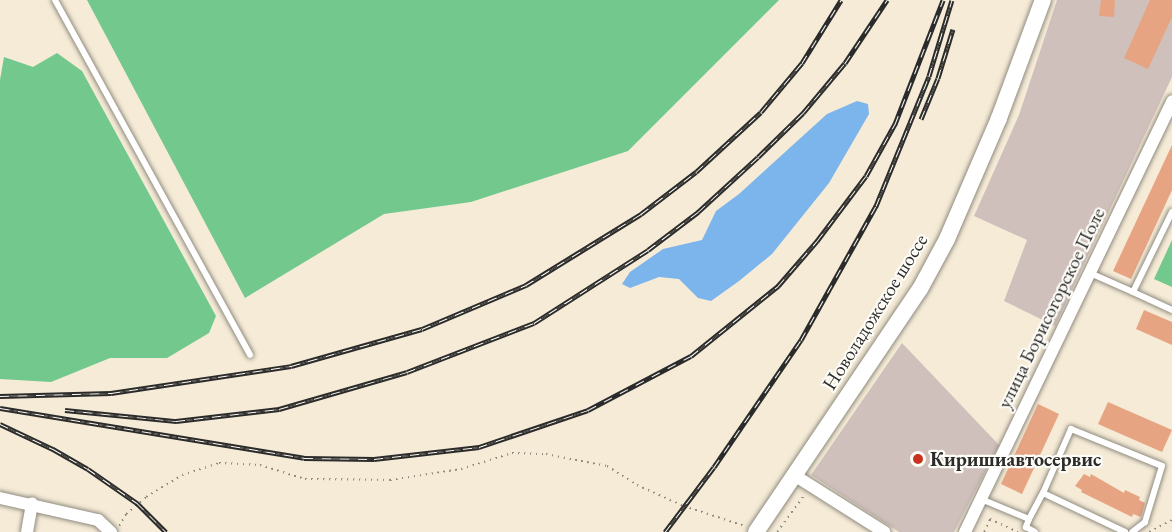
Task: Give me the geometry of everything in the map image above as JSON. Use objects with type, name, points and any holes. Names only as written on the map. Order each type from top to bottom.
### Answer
[{"type":"main road","name":"Новоладожское шоссе","points":[[757,531],[920,289],[947,239],[999,118],[1043,0]]},
{"type":"street","name":"улица Борисогорское Поле","points":[[965,532],[1172,101]]},
{"type":"street","points":[[794,475],[884,532]]},
{"type":"street","points":[[0,498],[33,503],[98,520],[111,532]]},
{"type":"street","points":[[27,532],[33,503]]},
{"type":"lane","points":[[55,0],[250,355]]},
{"type":"lane","points":[[1133,292],[1172,212]]},
{"type":"lane","points":[[1089,273],[1172,310]]},
{"type":"lane","points":[[1035,532],[1026,527],[1071,429],[1162,466],[1145,522],[1132,532]]},
{"type":"lane","points":[[1042,493],[1125,532]]},
{"type":"lane","points":[[981,499],[1029,519]]},
{"type":"path","points":[[116,532],[126,514],[146,497],[182,475],[219,463],[260,465],[305,479],[390,480],[461,469],[512,453],[546,454],[608,466],[637,485],[684,506],[757,531]]},
{"type":"path","points":[[777,532],[810,486]]},
{"type":"path","points":[[984,532],[990,519],[1018,532]]},
{"type":"path","points":[[1149,532],[1172,520]]},
{"type":"shaded area","points":[[1057,0],[1172,0],[1172,77],[1055,326],[1004,301],[1027,240],[974,216],[1019,115]]},
{"type":"shaded area","points":[[902,343],[999,445],[954,532],[899,532],[811,475]]},
{"type":"green space","points":[[87,0],[779,0],[628,151],[471,202],[384,214],[245,298]]},
{"type":"green space","points":[[57,53],[82,71],[216,316],[209,333],[167,358],[110,358],[51,382],[0,379],[0,80],[4,57],[33,67]]},
{"type":"green space","points":[[1172,240],[1172,287],[1154,279]]},
{"type":"water","points":[[857,101],[868,104],[869,114],[829,183],[772,254],[739,281],[711,301],[698,298],[679,279],[659,277],[630,288],[622,284],[630,272],[663,249],[702,240],[716,211],[739,194],[827,114]]},
{"type":"building","points":[[1101,0],[1115,0],[1114,17],[1099,16]]},
{"type":"building","points":[[1150,0],[1172,0],[1172,17],[1148,69],[1124,58]]},
{"type":"building","points":[[1172,145],[1172,190],[1131,279],[1113,271]]},
{"type":"building","points":[[1144,310],[1172,322],[1172,345],[1136,329]]},
{"type":"building","points":[[1108,402],[1172,430],[1162,452],[1098,424]]},
{"type":"building","points":[[1038,404],[1059,414],[1022,494],[1001,484]]},
{"type":"building","points":[[1084,474],[1090,477],[1091,474],[1124,493],[1125,490],[1140,497],[1139,500],[1145,503],[1141,517],[1133,514],[1132,517],[1081,492],[1082,490],[1075,486]]},
{"type":"railway","points":[[0,396],[111,393],[291,366],[422,329],[526,285],[641,214],[696,172],[761,112],[802,63],[841,0]]},
{"type":"railway","points":[[65,410],[176,421],[279,409],[407,372],[534,323],[648,250],[698,212],[803,113],[845,63],[887,0]]},
{"type":"railway","points":[[0,408],[304,458],[374,459],[479,447],[588,410],[691,356],[778,286],[817,241],[866,176],[895,124],[943,0]]},
{"type":"railway","points":[[665,532],[714,467],[801,340],[876,206],[929,76],[952,0]]},
{"type":"railway","points":[[921,119],[938,78],[953,29]]},
{"type":"railway","points":[[0,424],[53,449],[88,469],[137,503],[166,532]]},
{"type":"place","name":"Киришиавтосервис","points":[[918,459]]}]
